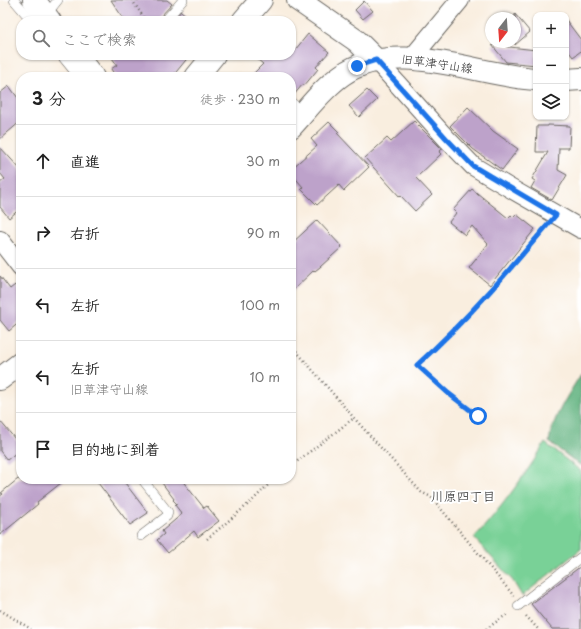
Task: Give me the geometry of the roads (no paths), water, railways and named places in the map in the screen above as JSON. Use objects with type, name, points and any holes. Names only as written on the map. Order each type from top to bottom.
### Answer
[{"type":"street","points":[[247,16],[261,0]]},
{"type":"street","points":[[298,0],[356,42],[376,60],[436,128],[473,166],[581,229]]},
{"type":"street","points":[[411,59],[457,1]]},
{"type":"street","name":"旧草津守山線","points":[[296,113],[342,74],[357,66],[376,60],[393,58],[411,59],[533,79]]},
{"type":"street","points":[[80,60],[89,72]]},
{"type":"street","points":[[200,72],[210,60]]},
{"type":"street","points":[[569,80],[581,79]]},
{"type":"street","points":[[0,240],[16,261]]},
{"type":"street","points":[[0,379],[16,367]]},
{"type":"lane","points":[[14,0],[44,11]]},
{"type":"lane","points":[[169,16],[183,0]]},
{"type":"lane","points":[[65,60],[75,72]]},
{"type":"lane","points":[[141,536],[167,516],[168,512],[146,484]]},
{"type":"lane","points":[[518,606],[581,557]]},
{"type":"district","name":"川原四丁目","points":[[463,496]]}]
